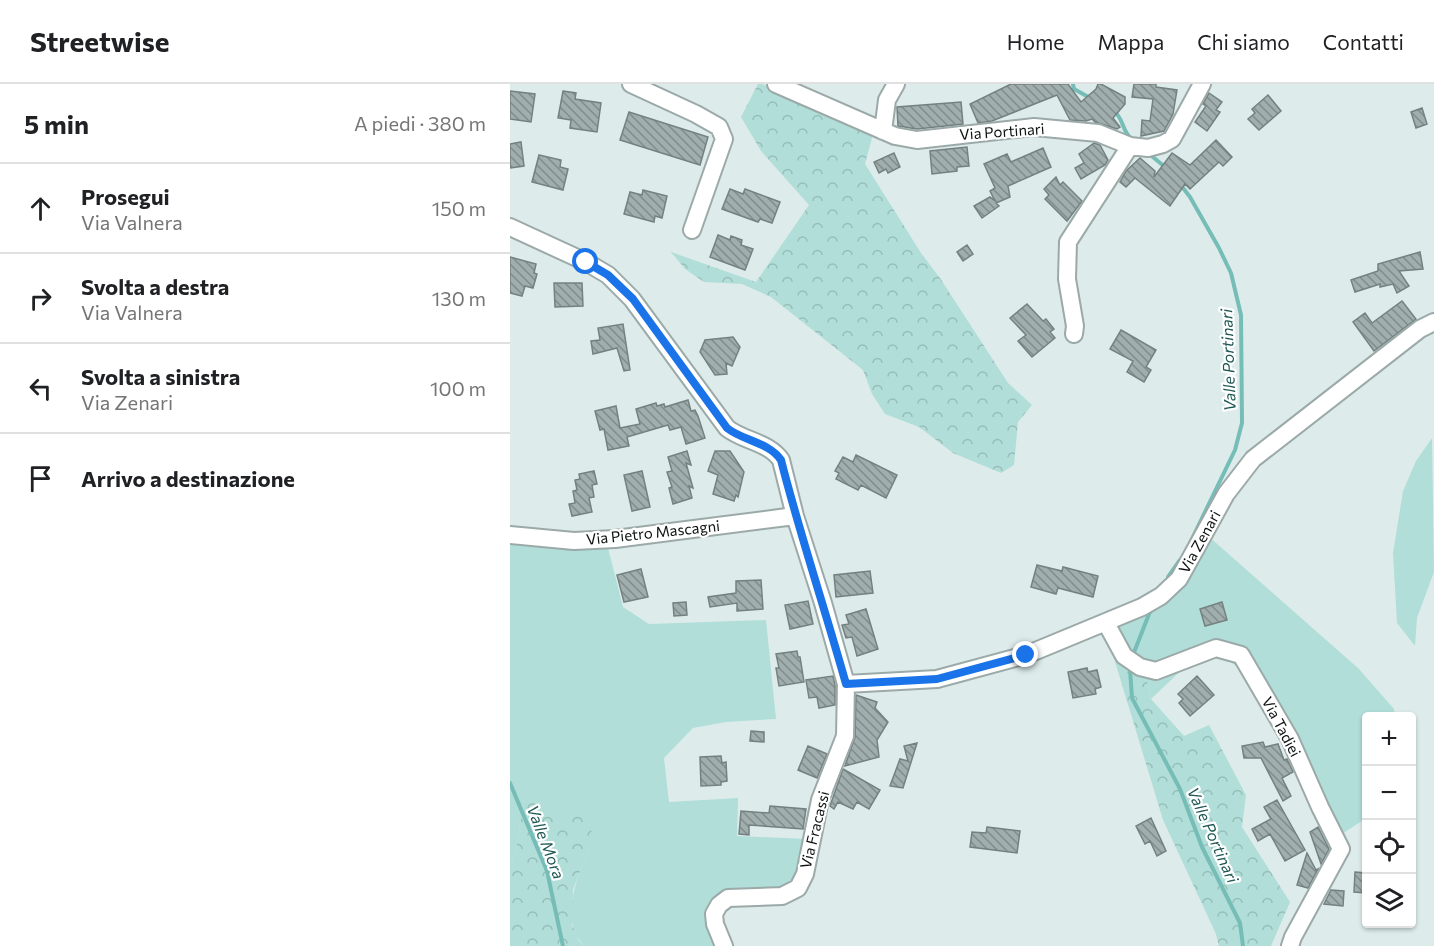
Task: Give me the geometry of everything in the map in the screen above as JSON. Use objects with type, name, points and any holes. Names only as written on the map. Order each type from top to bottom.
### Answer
[{"type":"street","points":[[631,84],[719,127],[724,139],[692,230]]},
{"type":"street","name":"Via Portinari","points":[[776,84],[895,136],[917,140],[1034,127],[1098,134],[1130,146],[1148,148],[1172,139],[1202,84]]},
{"type":"street","points":[[883,131],[887,100],[896,84]]},
{"type":"street","points":[[1074,334],[1075,326],[1067,279],[1068,242],[1130,146]]},
{"type":"street","name":"Via Fracassi","points":[[510,227],[586,262],[608,275],[633,299],[727,428],[777,453],[781,460],[795,516],[846,684],[845,736],[820,800],[805,874],[798,888],[782,896],[728,898],[719,905],[714,914],[715,924],[724,946]]},
{"type":"street","name":"Via Zenari","points":[[846,684],[937,679],[1026,655],[1151,603],[1179,579],[1226,494],[1253,459],[1420,329],[1434,322]]},
{"type":"street","name":"Via Pietro Mascagni","points":[[510,535],[574,541],[615,539],[795,516]]},
{"type":"street","name":"Via Tadiei","points":[[1106,623],[1124,656],[1140,667],[1156,671],[1216,648],[1241,655],[1290,739],[1341,849],[1290,946]]},
{"type":"green space","points":[[758,84],[873,134],[865,164],[1008,383],[1032,405],[1018,422],[1014,465],[1001,473],[953,453],[919,427],[885,414],[872,394],[863,370],[771,297],[742,284],[704,282],[685,269],[671,252],[756,282],[809,205],[761,151],[741,117]]},
{"type":"green space","points":[[1432,438],[1434,572],[1417,618],[1415,646],[1397,623],[1393,553],[1403,491],[1416,461]]},
{"type":"green space","points":[[510,528],[567,535],[608,548],[623,607],[649,624],[766,620],[776,719],[726,722],[693,728],[664,758],[669,802],[738,798],[737,836],[807,839],[794,883],[783,889],[716,898],[706,909],[707,922],[717,946],[584,946],[576,935],[571,911],[576,885],[589,848],[554,815],[524,797],[516,850],[510,866]]},
{"type":"green space","points":[[1207,535],[1359,669],[1394,712],[1362,712],[1362,821],[1336,838],[1251,680],[1227,658],[1201,659],[1189,663],[1151,699],[1143,661],[1103,622],[1148,602]]},
{"type":"green space","points":[[1103,622],[1134,648],[1143,661],[1151,699],[1184,736],[1209,725],[1246,795],[1242,827],[1290,902],[1271,946],[1219,946],[1216,934],[1163,820]]},
{"type":"green space","points":[[524,797],[543,797],[554,815],[582,805],[593,820],[589,848],[573,890],[572,925],[579,941],[584,946],[510,946],[510,866],[516,850]]},
{"type":"building","points":[[1011,84],[1068,84],[1081,102],[1096,89],[1098,84],[1101,84],[1125,97],[1125,104],[1113,118],[1120,127],[1117,129],[1092,119],[1070,120],[1057,95],[992,121],[978,123],[970,104]]},
{"type":"building","points":[[1134,84],[1156,84],[1156,87],[1177,90],[1173,114],[1164,131],[1141,136],[1142,120],[1150,121],[1153,99],[1132,97]]},
{"type":"building","points":[[510,91],[535,94],[531,122],[510,119]]},
{"type":"building","points":[[563,91],[576,93],[575,99],[601,103],[597,132],[570,128],[571,120],[558,118]]},
{"type":"building","points":[[1209,93],[1222,102],[1216,110],[1220,112],[1207,131],[1195,122],[1206,106],[1203,104]]},
{"type":"building","points":[[1268,95],[1281,111],[1259,130],[1248,119],[1255,113],[1252,109]]},
{"type":"building","points":[[961,102],[963,124],[917,129],[898,126],[897,107]]},
{"type":"building","points":[[1422,108],[1427,124],[1416,128],[1411,112]]},
{"type":"building","points":[[629,112],[708,137],[700,165],[620,140]]},
{"type":"building","points":[[1216,140],[1232,157],[1223,166],[1219,162],[1190,189],[1185,184],[1170,206],[1135,178],[1126,187],[1120,182],[1126,171],[1140,158],[1155,171],[1154,177],[1172,153],[1190,165]]},
{"type":"building","points":[[521,142],[524,166],[510,168],[510,144]]},
{"type":"building","points":[[1094,143],[1100,145],[1108,160],[1105,165],[1081,179],[1075,168],[1084,163],[1079,154]]},
{"type":"building","points":[[967,147],[969,166],[957,167],[957,171],[932,174],[930,151]]},
{"type":"building","points":[[1043,148],[1051,167],[1008,186],[1010,197],[996,203],[999,206],[982,218],[974,206],[990,197],[995,201],[990,191],[995,188],[984,164],[1007,154],[1011,162]]},
{"type":"building","points":[[894,153],[900,167],[888,173],[886,169],[879,173],[874,162]]},
{"type":"building","points":[[539,155],[561,160],[560,167],[568,169],[563,190],[532,182]]},
{"type":"building","points":[[1056,177],[1060,185],[1063,182],[1082,201],[1067,221],[1045,199],[1049,195],[1044,189]]},
{"type":"building","points":[[730,189],[743,194],[745,189],[780,202],[772,223],[760,219],[758,222],[722,209]]},
{"type":"building","points":[[643,190],[667,196],[662,218],[655,216],[654,222],[624,214],[630,192],[642,195]]},
{"type":"building","points":[[718,235],[730,240],[731,236],[742,240],[741,245],[753,249],[745,270],[710,257]]},
{"type":"building","points":[[967,245],[973,254],[963,261],[957,252]]},
{"type":"building","points":[[1420,252],[1423,269],[1399,271],[1409,286],[1397,293],[1393,284],[1380,287],[1380,284],[1355,292],[1351,280],[1378,271],[1378,264]]},
{"type":"building","points":[[510,257],[536,264],[534,273],[537,274],[533,288],[525,286],[522,296],[510,293]]},
{"type":"building","points":[[554,283],[582,283],[583,306],[555,307]]},
{"type":"building","points":[[1402,301],[1416,319],[1374,351],[1353,322],[1365,313],[1372,323]]},
{"type":"building","points":[[1027,304],[1043,321],[1046,319],[1054,329],[1050,332],[1055,338],[1032,357],[1018,341],[1026,335],[1010,318]]},
{"type":"building","points":[[623,324],[630,370],[624,371],[617,348],[593,354],[591,341],[600,340],[598,328]]},
{"type":"building","points":[[1121,330],[1156,350],[1146,367],[1151,370],[1144,382],[1127,372],[1133,361],[1110,349]]},
{"type":"building","points":[[733,337],[740,347],[732,366],[726,363],[727,374],[715,375],[700,352],[705,340]]},
{"type":"building","points":[[688,400],[691,411],[695,410],[698,416],[705,438],[686,444],[681,427],[670,430],[668,425],[627,437],[629,446],[608,450],[604,429],[600,430],[595,411],[616,406],[620,428],[640,424],[636,409],[656,403],[657,406],[664,404],[665,407]]},
{"type":"building","points":[[687,451],[691,465],[686,463],[693,488],[689,486],[692,498],[673,504],[669,488],[672,487],[667,472],[672,471],[668,457]]},
{"type":"building","points":[[715,451],[730,451],[744,472],[738,497],[736,495],[734,501],[713,494],[718,475],[708,471]]},
{"type":"building","points":[[856,455],[897,475],[886,498],[861,485],[858,490],[836,479],[839,473],[835,471],[843,457],[853,462]]},
{"type":"building","points":[[594,471],[597,484],[592,485],[594,497],[589,498],[592,512],[572,516],[569,504],[575,503],[573,491],[577,490],[575,480],[580,479],[579,474]]},
{"type":"building","points":[[642,471],[650,507],[632,511],[624,475]]},
{"type":"building","points":[[1037,565],[1062,571],[1063,567],[1098,576],[1093,597],[1058,588],[1056,594],[1031,587]]},
{"type":"building","points":[[641,569],[648,597],[624,602],[617,575]]},
{"type":"building","points":[[870,571],[873,593],[836,597],[834,575]]},
{"type":"building","points":[[761,580],[763,609],[737,611],[737,603],[710,607],[708,597],[736,593],[736,581]]},
{"type":"building","points":[[808,601],[813,624],[790,629],[785,605]]},
{"type":"building","points":[[686,602],[687,615],[674,616],[673,603]]},
{"type":"building","points":[[1222,602],[1227,620],[1205,626],[1200,609]]},
{"type":"building","points":[[866,609],[878,649],[857,656],[852,637],[846,638],[842,625],[849,624],[846,615]]},
{"type":"building","points":[[797,651],[804,682],[779,686],[776,654]]},
{"type":"building","points":[[1087,668],[1088,672],[1097,670],[1101,687],[1095,689],[1096,694],[1073,698],[1068,672]]},
{"type":"building","points":[[833,676],[835,705],[819,708],[817,697],[809,698],[806,680]]},
{"type":"building","points":[[1197,676],[1214,695],[1190,716],[1179,703],[1183,699],[1178,694]]},
{"type":"building","points":[[856,695],[877,702],[875,708],[888,722],[877,740],[879,757],[845,766],[855,737]]},
{"type":"building","points":[[751,731],[764,732],[764,742],[750,741]]},
{"type":"building","points":[[1263,742],[1265,747],[1278,744],[1284,760],[1287,759],[1293,772],[1282,778],[1291,796],[1283,801],[1261,758],[1244,758],[1242,746]]},
{"type":"building","points":[[917,743],[903,788],[890,786],[900,759],[908,761],[904,746]]},
{"type":"building","points":[[808,746],[827,754],[817,778],[798,770]]},
{"type":"building","points":[[721,756],[722,763],[726,762],[727,781],[721,782],[721,785],[701,786],[700,757]]},
{"type":"building","points":[[843,769],[880,790],[869,809],[857,802],[853,809],[838,802],[834,809],[830,806]]},
{"type":"building","points":[[1277,800],[1305,850],[1285,861],[1270,834],[1258,841],[1252,829],[1271,819],[1264,807]]},
{"type":"building","points":[[770,806],[806,809],[803,829],[749,825],[749,835],[739,834],[741,811],[769,813]]},
{"type":"building","points":[[1151,818],[1166,851],[1157,856],[1150,841],[1145,844],[1136,826]]},
{"type":"building","points":[[987,827],[1020,831],[1017,853],[970,847],[972,832],[986,833]]},
{"type":"building","points":[[1318,827],[1329,849],[1321,864],[1310,832]]},
{"type":"building","points":[[1307,853],[1316,870],[1318,869],[1308,888],[1297,885]]},
{"type":"building","points":[[1355,872],[1362,873],[1362,893],[1354,892]]},
{"type":"building","points":[[1331,890],[1344,891],[1343,906],[1324,904]]},
{"type":"waterway","name":"Valle Portinari","points":[[1073,84],[1074,89],[1092,99]]},
{"type":"waterway","name":"Valle Portinari","points":[[1114,111],[1120,118],[1126,133],[1132,139]]},
{"type":"waterway","name":"Valle Portinari","points":[[1148,153],[1165,167]]},
{"type":"waterway","name":"Valle Portinari","points":[[1180,184],[1190,197],[1231,273],[1241,315],[1242,423],[1235,450],[1190,543]]},
{"type":"waterway","name":"Valle Portinari","points":[[1168,577],[1180,560]]},
{"type":"waterway","name":"Valle Portinari","points":[[1133,655],[1151,609]]},
{"type":"waterway","name":"Valle Portinari","points":[[1130,669],[1132,698],[1180,789],[1202,847],[1240,923],[1243,946]]},
{"type":"waterway","name":"Valle Mora","points":[[510,783],[547,871],[563,946]]},
{"type":"route","points":[[586,262],[608,275],[633,299],[727,428],[777,453],[781,460],[795,516],[846,684],[937,679],[1026,655]]}]
